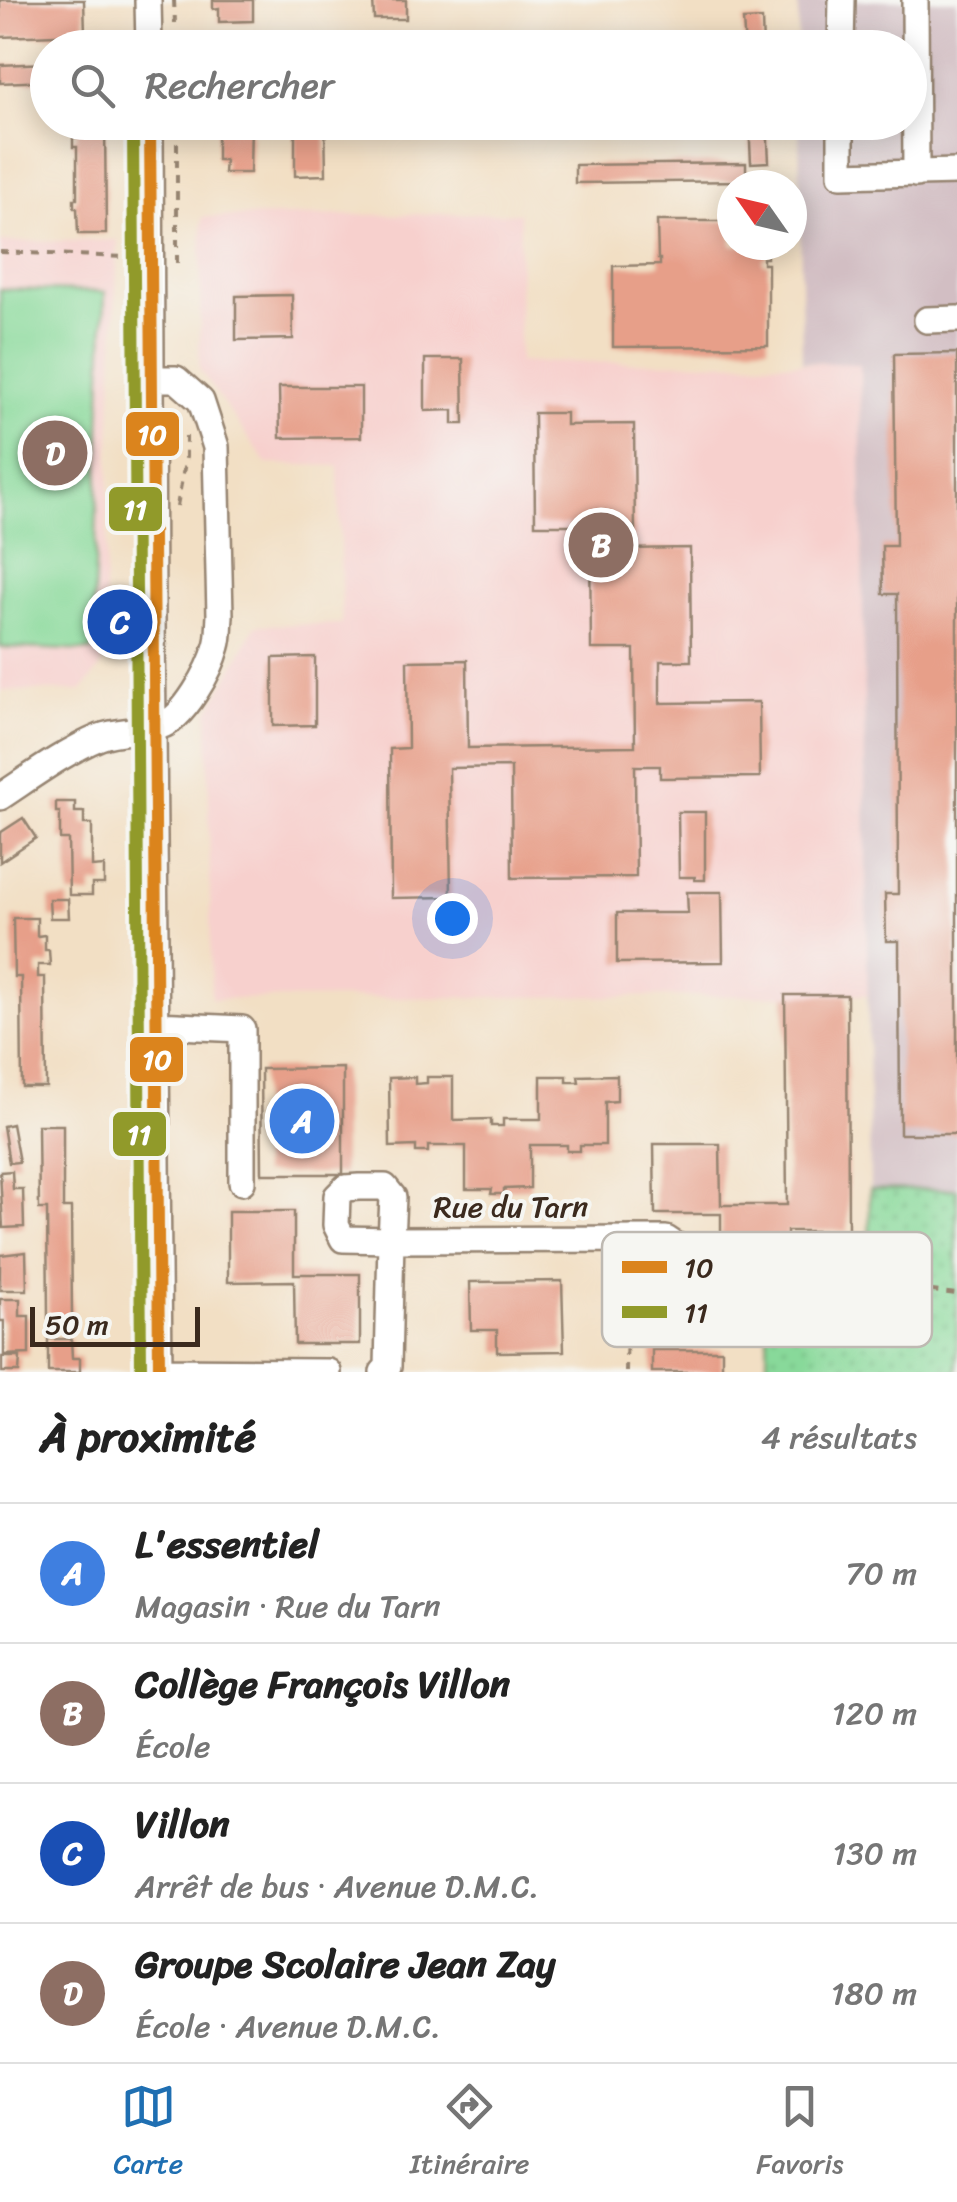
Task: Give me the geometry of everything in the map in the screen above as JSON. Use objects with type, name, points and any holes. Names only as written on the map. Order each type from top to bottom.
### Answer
[{"type":"street","points":[[148,0],[149,30]]},
{"type":"street","points":[[842,0],[842,30]]},
{"type":"street","points":[[915,0],[915,30]]},
{"type":"street","points":[[150,140],[159,1371],[328,1372]]},
{"type":"street","points":[[841,140],[841,175],[957,172]]},
{"type":"street","points":[[916,140],[916,174]]},
{"type":"street","points":[[927,320],[957,319]]},
{"type":"street","points":[[0,797],[56,760],[102,736],[166,725],[193,695],[214,658],[220,616],[216,447],[200,401],[176,378],[152,379]]},
{"type":"street","points":[[156,1025],[242,1029],[242,1182]]},
{"type":"street","name":"Rue du Tarn","points":[[382,1372],[388,1367],[392,1240],[602,1239]]},
{"type":"path","points":[[177,140],[177,264]]},
{"type":"path","points":[[0,252],[151,258]]},
{"type":"path","points":[[175,517],[186,457],[186,424]]},
{"type":"path","points":[[932,1291],[957,1294]]},
{"type":"path","points":[[626,1372],[627,1347]]},
{"type":"shaded area","points":[[798,0],[957,0],[957,1189],[870,1190],[860,364],[802,362],[801,260],[807,260],[807,170],[800,170],[799,140],[927,140],[927,30],[798,30]]},
{"type":"shaded area","points":[[520,213],[519,362],[860,363],[868,995],[211,999],[208,713],[256,625],[342,624],[338,466],[267,464],[199,369],[202,217]]},
{"type":"shaded area","points":[[118,240],[102,665],[82,691],[0,691],[0,242]]},
{"type":"green space","points":[[0,289],[105,292],[92,651],[0,647]]},
{"type":"green space","points":[[957,1189],[957,1372],[767,1372],[767,1347],[932,1347],[932,1232],[870,1232],[870,1190]]},
{"type":"building","points":[[0,0],[84,0],[85,30],[30,30],[30,36],[0,37]]},
{"type":"building","points":[[213,0],[253,0],[253,21],[219,22],[219,8],[213,9]]},
{"type":"building","points":[[373,0],[406,0],[406,19],[374,19]]},
{"type":"building","points":[[762,19],[762,30],[744,30],[743,20]]},
{"type":"building","points":[[30,64],[30,82],[0,83],[0,65]]},
{"type":"building","points":[[73,140],[105,140],[106,234],[78,234],[74,208],[77,147],[73,147]]},
{"type":"building","points":[[217,140],[251,140],[250,173],[224,173],[225,160],[217,160]]},
{"type":"building","points":[[295,140],[325,140],[326,175],[295,176]]},
{"type":"building","points":[[750,140],[768,140],[769,162],[751,163]]},
{"type":"building","points":[[746,163],[746,170],[717,170],[717,181],[575,183],[575,165]]},
{"type":"building","points":[[657,221],[717,221],[717,260],[763,260],[763,264],[768,264],[768,346],[613,347],[613,266],[660,265]]},
{"type":"building","points":[[292,295],[293,339],[236,340],[236,296]]},
{"type":"building","points":[[957,353],[957,1134],[900,1134],[899,941],[886,941],[885,894],[898,894],[897,594],[883,594],[882,546],[896,546],[894,354]]},
{"type":"building","points":[[425,359],[463,359],[464,424],[453,424],[453,410],[425,411]]},
{"type":"building","points":[[279,387],[361,387],[361,437],[280,438]]},
{"type":"building","points":[[534,413],[566,413],[566,425],[634,424],[635,537],[622,537],[622,549],[690,548],[691,661],[660,661],[660,703],[759,702],[760,777],[660,778],[660,766],[635,766],[636,877],[512,878],[511,767],[449,768],[451,897],[391,898],[390,749],[408,748],[407,661],[467,660],[468,748],[635,746],[634,649],[591,649],[590,537],[603,537],[602,525],[535,525]]},
{"type":"building","points":[[315,657],[315,725],[273,726],[273,658]]},
{"type":"building","points":[[56,802],[75,802],[75,812],[84,812],[84,824],[92,824],[92,867],[104,866],[104,884],[92,884],[92,895],[69,895],[68,839],[60,839]]},
{"type":"building","points":[[678,812],[705,812],[705,880],[679,877]]},
{"type":"building","points":[[23,818],[36,838],[0,862],[0,833]]},
{"type":"building","points":[[687,892],[722,892],[723,962],[617,963],[617,913],[688,913]]},
{"type":"building","points":[[49,899],[68,899],[69,918],[50,918]]},
{"type":"building","points":[[13,918],[37,918],[37,936],[45,935],[45,950],[49,950],[50,965],[38,965],[38,977],[45,977],[46,1087],[22,1087],[21,977],[14,977]]},
{"type":"building","points":[[785,995],[847,995],[848,1231],[721,1232],[721,1214],[655,1214],[654,1144],[720,1144],[721,1205],[787,1205]]},
{"type":"building","points":[[343,1068],[343,1174],[262,1174],[261,1069]]},
{"type":"building","points":[[617,1075],[617,1101],[605,1102],[605,1145],[580,1145],[580,1151],[567,1151],[567,1145],[530,1145],[530,1188],[504,1189],[504,1194],[491,1194],[492,1189],[466,1189],[466,1146],[428,1146],[428,1152],[416,1152],[416,1146],[390,1147],[389,1078],[415,1077],[415,1084],[427,1083],[427,1077],[453,1077],[453,1120],[491,1119],[491,1126],[503,1126],[503,1119],[541,1119],[541,1076],[567,1076],[567,1082],[579,1082],[578,1076]]},
{"type":"building","points":[[12,1124],[19,1162],[9,1163],[3,1126]]},
{"type":"building","points":[[38,1125],[63,1125],[63,1208],[71,1208],[72,1317],[48,1318],[47,1209],[39,1209]]},
{"type":"building","points":[[12,1171],[13,1189],[23,1189],[24,1227],[3,1228],[0,1172]]},
{"type":"building","points":[[228,1211],[294,1211],[294,1274],[360,1274],[360,1344],[295,1344],[294,1281],[228,1282]]},
{"type":"building","points":[[26,1252],[27,1290],[0,1290],[0,1255]]},
{"type":"building","points":[[562,1281],[564,1351],[497,1352],[497,1330],[471,1330],[470,1282]]},
{"type":"building","points":[[0,1299],[20,1299],[20,1316],[29,1316],[29,1354],[4,1355]]},
{"type":"building","points":[[48,1339],[71,1339],[72,1358],[80,1358],[80,1372],[48,1372]]},
{"type":"building","points":[[652,1350],[722,1350],[722,1372],[652,1372]]},
{"type":"building","points":[[2,1357],[20,1357],[19,1372],[2,1372]]},
{"type":"transit line","name":"11","points":[[133,140],[141,1372]]},
{"type":"transit line","name":"10","points":[[150,140],[159,1372]]},
{"type":"place","name":"Groupe Scolaire Jean Zay","points":[[55,453]]},
{"type":"place","name":"Collège François Villon","points":[[601,545]]},
{"type":"place","name":"Villon","points":[[120,622]]},
{"type":"place","name":"L'essentiel","points":[[302,1121]]}]
